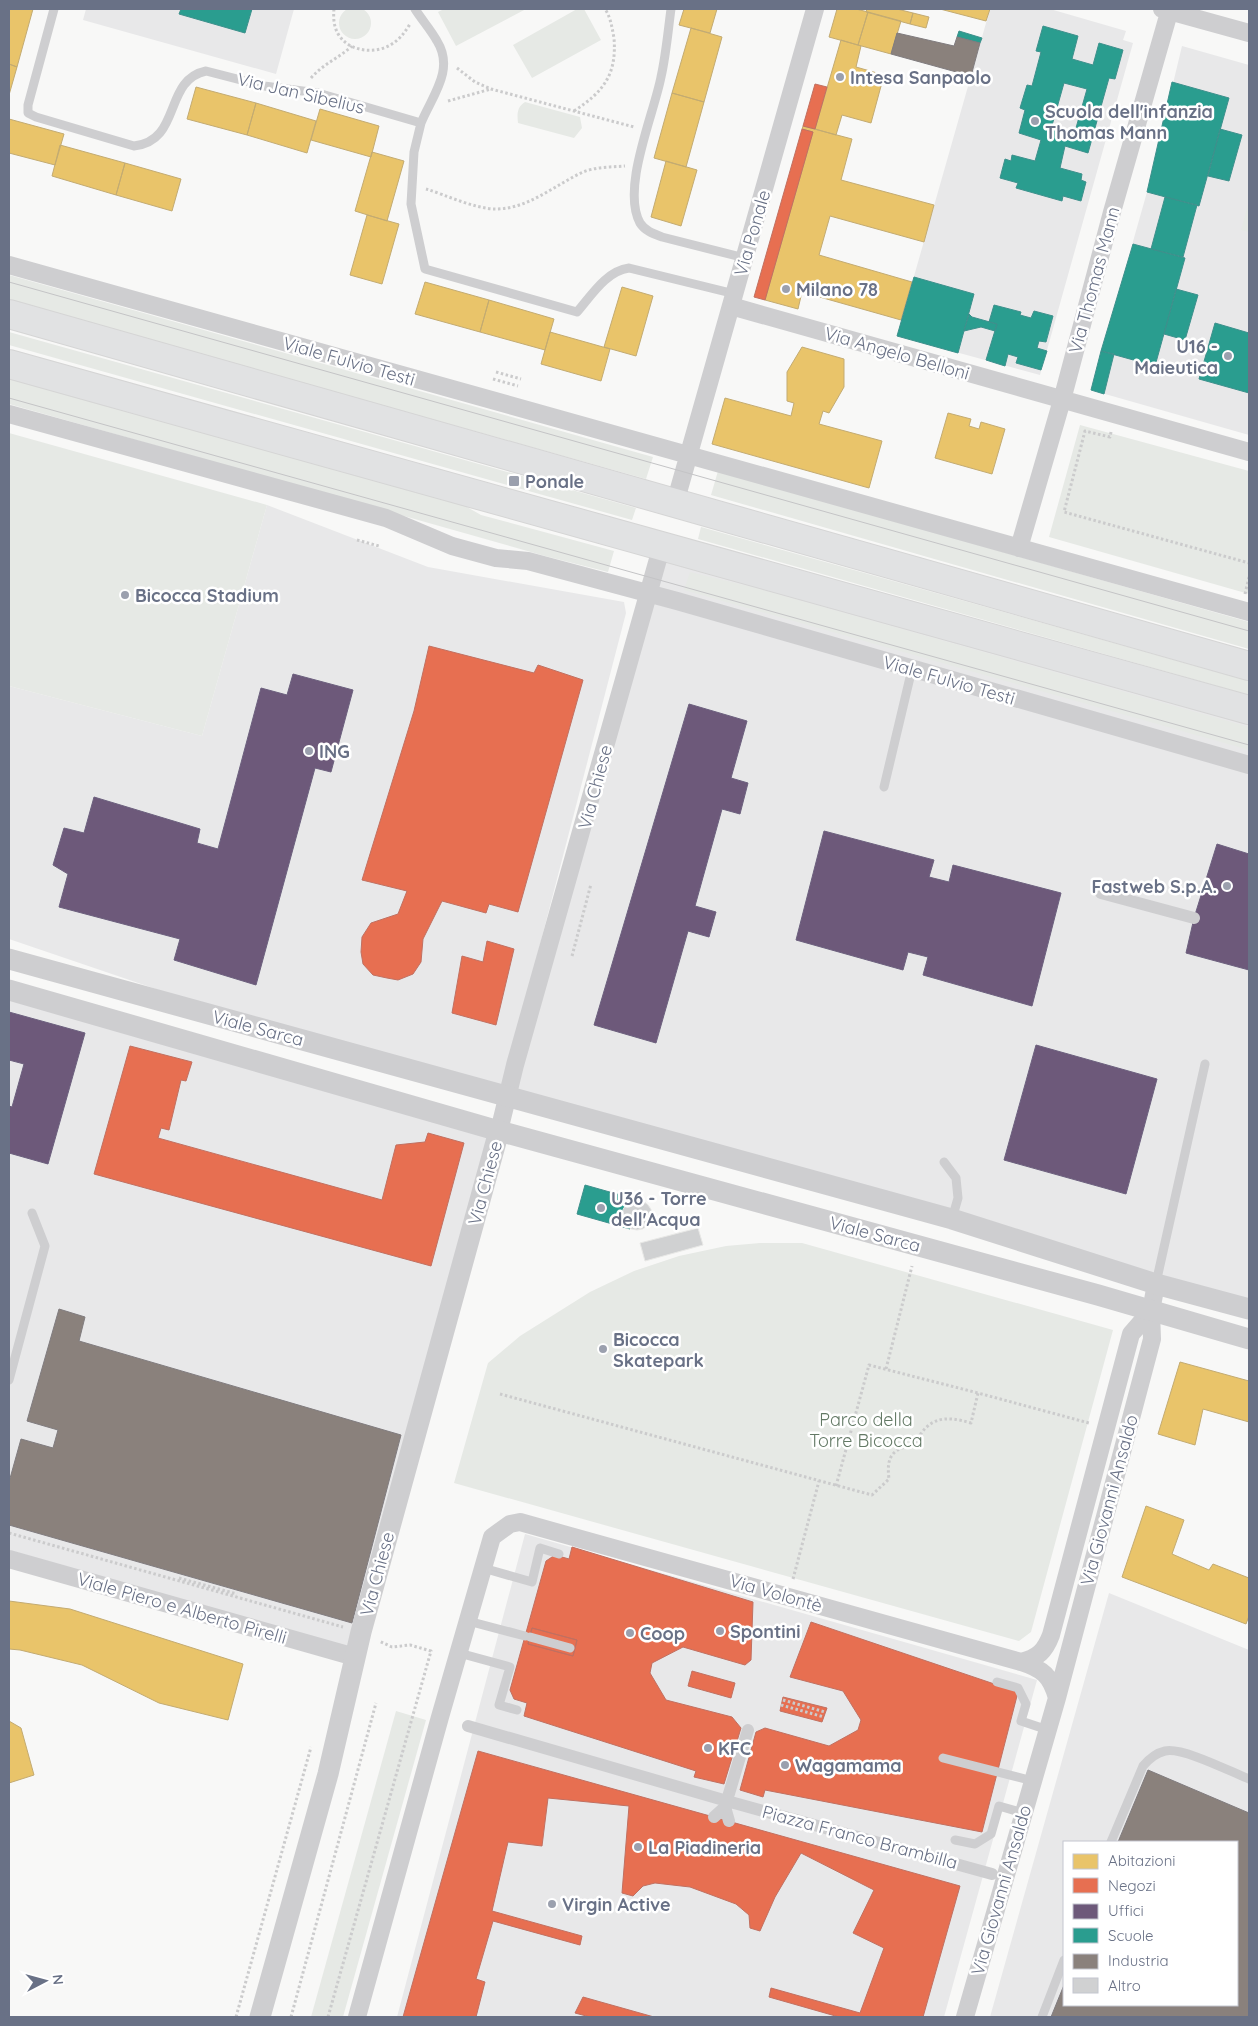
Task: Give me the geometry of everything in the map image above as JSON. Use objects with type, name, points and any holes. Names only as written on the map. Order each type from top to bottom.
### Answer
[{"type":"main road","points":[[9,314],[1249,666]]},
{"type":"main road","points":[[9,364],[1249,710]]},
{"type":"main road","points":[[662,545],[675,503]]},
{"type":"street","name":"Via Ponale","points":[[689,457],[815,9]]},
{"type":"street","points":[[1167,9],[1249,33]]},
{"type":"street","name":"Via Thomas Mann","points":[[1018,548],[1062,400],[1167,9]]},
{"type":"street","name":"Viale Fulvio Testi","points":[[9,265],[689,457],[1249,612]]},
{"type":"street","name":"Via Angelo Belloni","points":[[733,300],[1062,400],[1249,452]]},
{"type":"street","name":"Viale Fulvio Testi","points":[[9,414],[386,518],[452,546],[496,558],[528,561],[1249,765]]},
{"type":"street","points":[[675,503],[689,457]]},
{"type":"street","points":[[648,594],[662,545]]},
{"type":"street","name":"Via Chiese","points":[[508,1096],[648,594]]},
{"type":"street","points":[[1101,892],[1194,918]]},
{"type":"street","name":"Viale Sarca","points":[[9,959],[952,1219],[1156,1284],[1249,1309]]},
{"type":"street","name":"Viale Sarca","points":[[9,990],[499,1131],[1249,1339]]},
{"type":"street","points":[[499,1131],[508,1096]]},
{"type":"street","name":"Via Chiese","points":[[260,2017],[328,1774],[355,1656],[499,1131]]},
{"type":"street","points":[[1151,1311],[1156,1284]]},
{"type":"street","name":"Via Giovanni Ansaldo","points":[[1021,1662],[1040,1655],[1051,1635],[1131,1334],[1151,1311]]},
{"type":"street","name":"Via Giovanni Ansaldo","points":[[965,2017],[1057,1698],[1152,1338],[1151,1311]]},
{"type":"street","name":"Via Volontè","points":[[483,1568],[492,1537],[510,1524],[520,1522],[1021,1662],[1036,1668],[1046,1675],[1053,1685],[1057,1698]]},
{"type":"street","name":"Viale Piero e Alberto Pirelli","points":[[9,1558],[355,1656]]},
{"type":"street","points":[[357,2017],[483,1568]]},
{"type":"street","name":"Piazza Franco Brambilla","points":[[468,1726],[726,1804],[992,1874]]},
{"type":"street","points":[[729,1822],[726,1804],[748,1730]]},
{"type":"street","points":[[714,1817],[726,1804]]},
{"type":"lane","name":"Via Jan Sibelius","points":[[54,9],[28,105],[28,113],[36,117],[134,146],[143,145],[155,140],[162,131],[182,88],[196,73],[206,71],[264,86],[336,98],[421,123]]},
{"type":"lane","points":[[415,9],[442,50],[444,61],[443,75],[421,123],[414,152],[411,184],[411,204],[425,269],[577,312],[610,276],[622,269],[629,268],[733,300]]},
{"type":"lane","points":[[671,9],[661,77],[635,178],[636,210],[641,223],[650,232],[662,237],[745,258]]},
{"type":"lane","points":[[884,787],[912,669]]},
{"type":"lane","points":[[1156,1284],[1206,1064]]},
{"type":"lane","points":[[944,1162],[956,1178],[958,1198],[952,1219]]},
{"type":"lane","points":[[9,1380],[45,1246],[32,1213]]},
{"type":"lane","points":[[483,1568],[532,1582],[540,1548],[559,1554]]},
{"type":"lane","points":[[468,1621],[570,1648]]},
{"type":"lane","points":[[459,1653],[510,1667],[499,1706],[517,1710]]},
{"type":"lane","points":[[998,1682],[1018,1688],[1026,1704],[1021,1721],[1048,1730]]},
{"type":"lane","points":[[1111,1841],[1143,1766],[1159,1752],[1167,1750],[1185,1753],[1249,1779]]},
{"type":"lane","points":[[942,1758],[1033,1781]]},
{"type":"lane","points":[[955,1840],[975,1844],[991,1834],[998,1806],[1024,1812]]},
{"type":"lane","points":[[1042,2017],[1063,1963]]},
{"type":"path","points":[[334,9],[333,22],[341,39],[357,49],[374,50],[390,45],[403,34],[412,20]]},
{"type":"path","points":[[574,111],[590,100],[601,89],[609,78],[614,62],[612,27],[605,9]]},
{"type":"path","points":[[301,91],[318,70],[342,55],[352,46]]},
{"type":"path","points":[[442,50],[463,73],[491,89],[647,131]]},
{"type":"path","points":[[425,112],[452,99],[491,89]]},
{"type":"path","points":[[411,184],[478,206],[494,209],[508,208],[520,205],[585,172],[609,167],[638,165]]},
{"type":"path","points":[[496,372],[521,379]]},
{"type":"path","points":[[493,379],[518,386]]},
{"type":"path","points":[[1112,429],[1110,437],[1085,431],[1064,512],[1249,562]]},
{"type":"path","points":[[357,540],[379,546]]},
{"type":"path","points":[[572,956],[591,884]]},
{"type":"path","points":[[886,1369],[912,1266]]},
{"type":"path","points":[[836,1486],[869,1365],[1106,1428]]},
{"type":"path","points":[[500,1394],[872,1495],[889,1479],[888,1468],[892,1454],[901,1448],[915,1444],[921,1433],[931,1423],[941,1419],[953,1418],[970,1423],[978,1393]]},
{"type":"path","points":[[788,1597],[819,1481]]},
{"type":"path","points":[[9,1533],[344,1628]]},
{"type":"path","points":[[179,1578],[237,1594]]},
{"type":"path","points":[[328,2017],[430,1651],[410,1645],[392,1647]]},
{"type":"path","points":[[782,1700],[825,1712]]},
{"type":"path","points":[[292,2017],[376,1703]]},
{"type":"path","points":[[781,1706],[824,1717]]},
{"type":"path","points":[[236,2017],[312,1743]]},
{"type":"shaded area","points":[[86,9],[294,9],[276,74],[83,20]]},
{"type":"shaded area","name":"Scuola dell'infanzia Thomas Mann","points":[[990,9],[1050,9],[1126,31],[1123,40],[1133,43],[1040,375],[897,336]]},
{"type":"shaded area","points":[[1182,46],[1249,65],[1249,435],[1091,390],[1147,192]]},
{"type":"shaded area","points":[[267,505],[428,567],[624,602],[626,613],[501,1095],[297,1037],[9,939],[9,686],[202,736]]},
{"type":"shaded area","points":[[666,550],[1249,715],[1249,1301],[513,1092]]},
{"type":"shaded area","points":[[9,998],[493,1135],[350,1649],[9,1550]]},
{"type":"shaded area","points":[[525,1534],[1037,1680],[944,2017],[397,2017]]},
{"type":"shaded area","points":[[1109,1593],[1249,1650],[1249,2017],[990,2017]]},
{"type":"green space","points":[[355,7],[361,8],[366,12],[370,17],[370,29],[366,34],[361,38],[355,39],[349,38],[344,34],[340,29],[339,23],[340,17],[344,12],[349,8]]},
{"type":"green space","points":[[444,9],[526,9],[456,46],[438,12]]},
{"type":"green space","points":[[577,9],[584,9],[601,40],[532,78],[513,45]]},
{"type":"green space","points":[[525,102],[580,117],[582,128],[574,138],[518,123],[518,111]]},
{"type":"green space","points":[[1249,201],[1249,232],[1241,230]]},
{"type":"green space","points":[[9,275],[653,457],[646,479],[9,301]]},
{"type":"green space","points":[[9,332],[636,508],[632,520],[9,345]]},
{"type":"green space","points":[[9,379],[460,503],[481,515],[614,551],[608,572],[545,556],[9,404]]},
{"type":"green space","points":[[1080,425],[1249,471],[1249,594],[1049,537]]},
{"type":"green space","name":"Bicocca Stadium","points":[[9,433],[267,505],[202,736],[9,686]]},
{"type":"green space","points":[[718,471],[1249,622],[1249,649],[711,495]]},
{"type":"green space","points":[[701,527],[1249,681],[1249,695],[698,539]]},
{"type":"green space","points":[[690,572],[756,588],[1249,727],[1249,750],[684,590]]},
{"type":"green space","name":"Parco della Torre Bicocca","points":[[760,1243],[802,1243],[1113,1330],[1031,1632],[1019,1641],[454,1483],[488,1363],[520,1336],[590,1292],[634,1271],[679,1256],[726,1246]]},
{"type":"green space","points":[[396,1711],[426,1720],[343,2017],[311,2017]]},
{"type":"building: Abitazioni","points":[[9,9],[33,9],[17,67],[9,64]]},
{"type":"building: Abitazioni","points":[[684,9],[717,9],[710,33],[679,25]]},
{"type":"building: Abitazioni","points":[[837,9],[856,9],[868,12],[858,45],[829,37]]},
{"type":"building: Abitazioni","points":[[867,9],[897,9],[913,13],[910,24],[866,12]]},
{"type":"building: Abitazioni","points":[[940,9],[990,9],[986,21]]},
{"type":"building: Abitazioni","points":[[868,12],[901,21],[891,54],[858,45]]},
{"type":"building: Abitazioni","points":[[913,13],[929,17],[926,28],[910,24]]},
{"type":"building: Abitazioni","points":[[691,28],[722,37],[704,102],[672,93]]},
{"type":"building: Abitazioni","points":[[841,40],[861,46],[856,67],[884,75],[871,123],[842,115],[836,135],[815,129]]},
{"type":"building: Abitazioni","points":[[9,64],[17,67],[9,95]]},
{"type":"building: Abitazioni","points":[[196,87],[256,103],[247,135],[187,119]]},
{"type":"building: Abitazioni","points":[[672,93],[704,102],[686,167],[654,158]]},
{"type":"building: Abitazioni","points":[[256,103],[316,121],[307,153],[247,135]]},
{"type":"building: Abitazioni","points":[[320,109],[379,126],[371,157],[311,140]]},
{"type":"building: Abitazioni","points":[[9,119],[64,134],[55,165],[9,153]]},
{"type":"building: Abitazioni","points":[[803,126],[852,139],[841,180],[934,205],[924,242],[830,216],[819,255],[912,282],[901,320],[802,292],[798,309],[765,300],[813,132],[802,129]]},
{"type":"building: Abitazioni","points":[[60,145],[125,163],[116,195],[52,176]]},
{"type":"building: Abitazioni","points":[[372,152],[404,161],[387,221],[355,211]]},
{"type":"building: Abitazioni","points":[[666,161],[697,170],[681,226],[651,217]]},
{"type":"building: Abitazioni","points":[[125,163],[181,179],[172,211],[116,195]]},
{"type":"building: Abitazioni","points":[[367,215],[399,224],[382,284],[350,275]]},
{"type":"building: Abitazioni","points":[[425,282],[489,300],[480,332],[415,314]]},
{"type":"building: Abitazioni","points":[[622,287],[653,296],[636,356],[604,347]]},
{"type":"building: Abitazioni","points":[[489,300],[554,319],[545,350],[480,332]]},
{"type":"building: Abitazioni","points":[[550,332],[610,349],[601,381],[541,364]]},
{"type":"building: Abitazioni","points":[[802,347],[844,359],[844,387],[829,413],[823,411],[819,424],[882,441],[869,488],[712,444],[725,398],[791,416],[794,403],[787,401],[787,372]]},
{"type":"building: Abitazioni","points":[[948,413],[971,419],[969,426],[979,429],[981,422],[1005,429],[992,474],[935,458]]},
{"type":"building: Abitazioni","points":[[1180,1362],[1249,1381],[1249,1422],[1203,1409],[1195,1445],[1158,1434]]},
{"type":"building: Abitazioni","points":[[1146,1506],[1184,1520],[1172,1554],[1209,1570],[1213,1564],[1249,1578],[1249,1616],[1246,1624],[1122,1577]]},
{"type":"building: Abitazioni","points":[[9,1601],[70,1609],[243,1664],[228,1720],[159,1703],[82,1665],[9,1649]]},
{"type":"building: Abitazioni","points":[[9,1721],[21,1728],[34,1775],[9,1783]]},
{"type":"building: Negozi","points":[[815,84],[827,87],[815,129],[803,126]]},
{"type":"building: Negozi","points":[[802,129],[813,132],[765,300],[754,297]]},
{"type":"building: Negozi","points":[[429,646],[534,673],[538,665],[583,680],[518,912],[489,904],[486,913],[442,901],[423,939],[421,962],[413,974],[398,980],[373,975],[363,964],[361,952],[362,937],[371,923],[398,914],[407,891],[362,880],[414,711]]},
{"type":"building: Negozi","points":[[487,941],[514,949],[496,1025],[452,1013],[462,956],[483,962]]},
{"type":"building: Negozi","points":[[130,1046],[192,1062],[186,1081],[181,1080],[169,1130],[161,1128],[158,1138],[382,1200],[396,1145],[425,1142],[428,1133],[464,1143],[431,1266],[94,1174]]},
{"type":"building: Negozi","points":[[572,1547],[753,1602],[751,1660],[745,1665],[683,1647],[652,1663],[650,1673],[666,1700],[732,1717],[741,1728],[724,1784],[694,1777],[696,1771],[524,1716],[527,1703],[514,1699],[510,1690],[546,1561],[555,1555],[569,1559]],"holes":[[[532,1628],[577,1640],[573,1656],[528,1644]]]},
{"type":"building: Negozi","points":[[811,1622],[1018,1692],[982,1832],[765,1790],[763,1797],[740,1790],[756,1732],[765,1728],[829,1746],[858,1730],[861,1720],[843,1691],[790,1677]]},
{"type":"building: Negozi","points":[[532,1628],[577,1640],[573,1656],[528,1644]]},
{"type":"building: Negozi","points":[[692,1671],[735,1683],[731,1698],[688,1686]]},
{"type":"building: Negozi","points":[[783,1697],[827,1708],[822,1722],[780,1711]]},
{"type":"building: Negozi","points":[[478,1751],[960,1886],[923,2017],[403,2017]]},
{"type":"building: Negozi","points":[[548,1798],[629,1806],[622,1893],[633,1896],[643,1886],[655,1883],[690,1887],[736,1904],[749,1915],[750,1928],[760,1931],[775,1897],[801,1853],[874,1890],[853,1933],[884,1948],[860,2013],[771,1988],[769,1997],[839,2017],[654,2017],[583,1997],[575,2013],[590,2017],[476,2017],[485,1982],[476,1979],[493,1921],[580,1945],[582,1936],[492,1911],[508,1842],[542,1846]]},
{"type":"building: Uffici","points":[[293,674],[353,690],[331,772],[315,768],[256,985],[174,960],[180,939],[59,907],[68,874],[53,865],[64,828],[84,833],[94,797],[200,829],[197,843],[218,849],[261,688],[287,695]]},
{"type":"building: Uffici","points":[[689,704],[747,721],[731,778],[748,783],[740,814],[722,809],[695,906],[716,912],[709,937],[688,931],[656,1043],[594,1025]]},
{"type":"building: Uffici","points":[[824,831],[934,860],[929,877],[949,882],[953,865],[1061,893],[1032,1006],[923,975],[928,957],[908,952],[903,970],[796,940]]},
{"type":"building: Uffici","name":"Fastweb S.p.A.","points":[[1217,844],[1249,854],[1249,970],[1186,953],[1194,918]]},
{"type":"building: Uffici","points":[[9,1012],[85,1033],[48,1164],[9,1153],[9,1106],[12,1107],[24,1064],[9,1060]]},
{"type":"building: Uffici","points":[[1036,1045],[1157,1079],[1126,1194],[1004,1160]]},
{"type":"building: Scuole","points":[[181,9],[252,9],[245,33],[179,14]]},
{"type":"building: Scuole","points":[[1043,26],[1078,36],[1072,59],[1093,65],[1099,43],[1123,50],[1115,79],[1109,78],[1088,153],[1065,146],[1060,168],[1082,174],[1081,180],[1086,182],[1081,201],[1063,196],[1062,201],[1016,188],[1018,183],[1000,178],[1005,159],[1011,161],[1012,155],[1035,161],[1041,140],[1019,133],[1025,110],[1020,108],[1027,85],[1032,86],[1041,52],[1036,51]],"holes":[[[1064,83],[1087,89],[1074,135],[1051,129]]]},
{"type":"building: Scuole","points":[[959,31],[982,38],[980,43],[957,37]]},
{"type":"building: Scuole","points":[[1172,82],[1229,98],[1199,206],[1147,192]]},
{"type":"building: Scuole","points":[[1220,129],[1242,135],[1229,181],[1208,176]]},
{"type":"building: Scuole","points":[[1165,197],[1197,205],[1183,257],[1151,249]]},
{"type":"building: Scuole","points":[[1133,244],[1185,258],[1155,366],[1101,351]]},
{"type":"building: Scuole","points":[[914,277],[974,294],[958,353],[897,336]]},
{"type":"building: Scuole","points":[[1176,289],[1198,295],[1185,340],[1164,334]]},
{"type":"building: Scuole","points":[[994,305],[1021,312],[1020,315],[1031,318],[1034,311],[1053,316],[1046,342],[1039,341],[1037,348],[1047,351],[1041,370],[1016,363],[1018,357],[1008,354],[1005,366],[986,360],[997,324],[989,322]]},
{"type":"building: Scuole","points":[[969,314],[972,317],[997,324],[995,331],[981,327],[964,331]]},
{"type":"building: Scuole","name":"U16 - Maieutica","points":[[1215,323],[1249,333],[1249,393],[1199,379]]},
{"type":"building: Scuole","points":[[1101,351],[1114,354],[1104,394],[1091,390]]},
{"type":"building: Scuole","name":"U36 - Torre dell'Acqua","points":[[585,1185],[638,1200],[628,1203],[623,1210],[623,1220],[630,1229],[577,1214]]},
{"type":"building: Industria","points":[[897,33],[954,46],[957,37],[980,43],[971,76],[891,54]]},
{"type":"building: Industria","points":[[59,1309],[85,1317],[79,1341],[401,1435],[352,1623],[9,1525],[9,1482],[21,1439],[53,1448],[58,1430],[27,1421]]},
{"type":"building: Industria","points":[[1148,1770],[1249,1813],[1249,2017],[1051,2017],[1063,1987],[1063,2006],[1238,2006],[1238,1841],[1118,1841]]},
{"type":"building: Altro","points":[[637,1200],[643,1201],[651,1209],[651,1221],[643,1229],[637,1230],[631,1229],[623,1221],[622,1215],[623,1209],[631,1201]]},
{"type":"building: Altro","points":[[698,1228],[703,1245],[645,1261],[640,1243]]},
{"type":"tram line","points":[[9,282],[1249,631]]},
{"type":"tram line","points":[[9,398],[1249,745]]},
{"type":"place","name":"Intesa Sanpaolo","points":[[840,77]]},
{"type":"place","name":"Scuola dell'infanzia Thomas Mann","points":[[1035,121]]},
{"type":"place","name":"Milano 78","points":[[786,289]]},
{"type":"place","name":"U16 - Maieutica","points":[[1228,356]]},
{"type":"place","name":"Ponale","points":[[514,481]]},
{"type":"place","name":"Bicocca Stadium","points":[[125,595]]},
{"type":"place","name":"ING","points":[[309,751]]},
{"type":"place","name":"Fastweb S.p.A.","points":[[1227,886]]},
{"type":"place","name":"U36 - Torre dell'Acqua","points":[[601,1208]]},
{"type":"place","name":"Bicocca Skatepark","points":[[603,1349]]},
{"type":"place","name":"Spontini","points":[[720,1631]]},
{"type":"place","name":"Coop","points":[[630,1633]]},
{"type":"place","name":"KFC","points":[[708,1748]]},
{"type":"place","name":"Wagamama","points":[[785,1765]]},
{"type":"place","name":"La Piadineria","points":[[638,1847]]},
{"type":"place","name":"Virgin Active","points":[[552,1904]]}]
